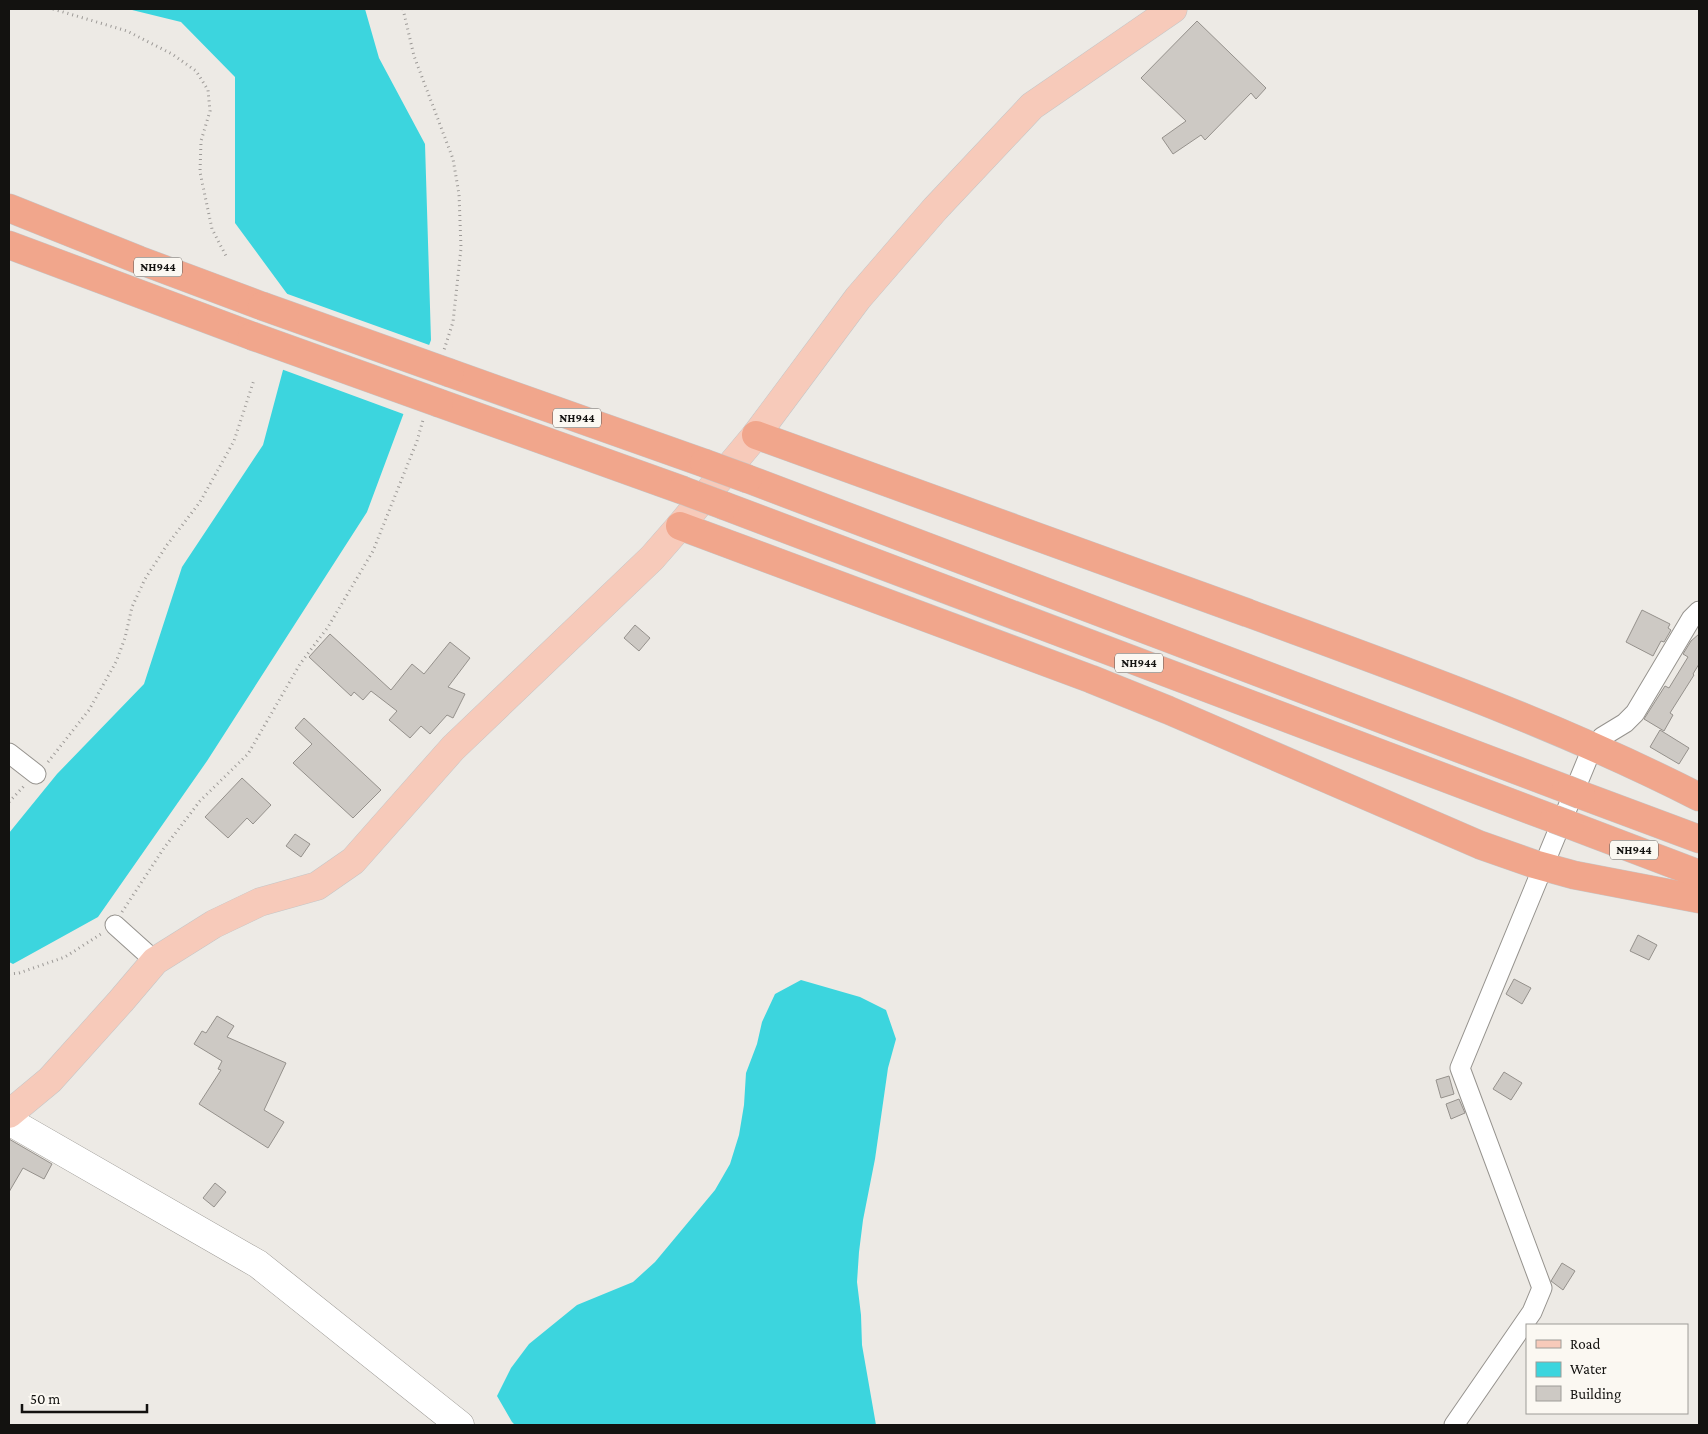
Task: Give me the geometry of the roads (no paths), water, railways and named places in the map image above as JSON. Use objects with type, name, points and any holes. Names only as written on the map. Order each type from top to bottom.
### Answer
[{"type":"highway","name":"NH944","points":[[9,208],[139,260],[262,306],[446,362],[748,479],[1699,839]]},
{"type":"highway","name":"NH944","points":[[9,245],[252,336],[432,408],[682,490],[1699,874]]},
{"type":"highway","points":[[756,435],[1371,658],[1490,704],[1594,748],[1699,797]]},
{"type":"highway","points":[[680,526],[1091,679],[1168,710],[1480,845],[1574,875],[1610,880],[1699,899]]},
{"type":"main road","points":[[9,1114],[50,1080],[155,961],[214,924],[260,902],[317,886],[352,861],[453,748],[652,558],[756,435],[858,298],[935,209],[1032,106],[1172,9]]},
{"type":"street","points":[[1454,1425],[1532,1312],[1542,1288],[1460,1068],[1580,776],[1594,748],[1602,737],[1625,723],[1635,713],[1691,619],[1699,611]]},
{"type":"street","points":[[9,753],[36,774]]},
{"type":"street","points":[[115,925],[155,961]]},
{"type":"street","points":[[9,1121],[258,1264],[460,1425]]},
{"type":"water","points":[[128,9],[365,9],[379,58],[425,144],[431,340],[367,512],[207,761],[98,917],[13,964],[9,962],[9,833],[57,774],[144,684],[182,567],[263,445],[299,310],[235,223],[235,77],[181,22]]},
{"type":"water","points":[[801,980],[860,997],[886,1010],[896,1039],[888,1068],[875,1159],[863,1220],[857,1282],[862,1345],[876,1425],[515,1425],[497,1396],[511,1368],[529,1344],[577,1305],[633,1282],[655,1262],[715,1190],[730,1164],[739,1135],[744,1105],[746,1073],[757,1044],[762,1022],[775,994]]}]
